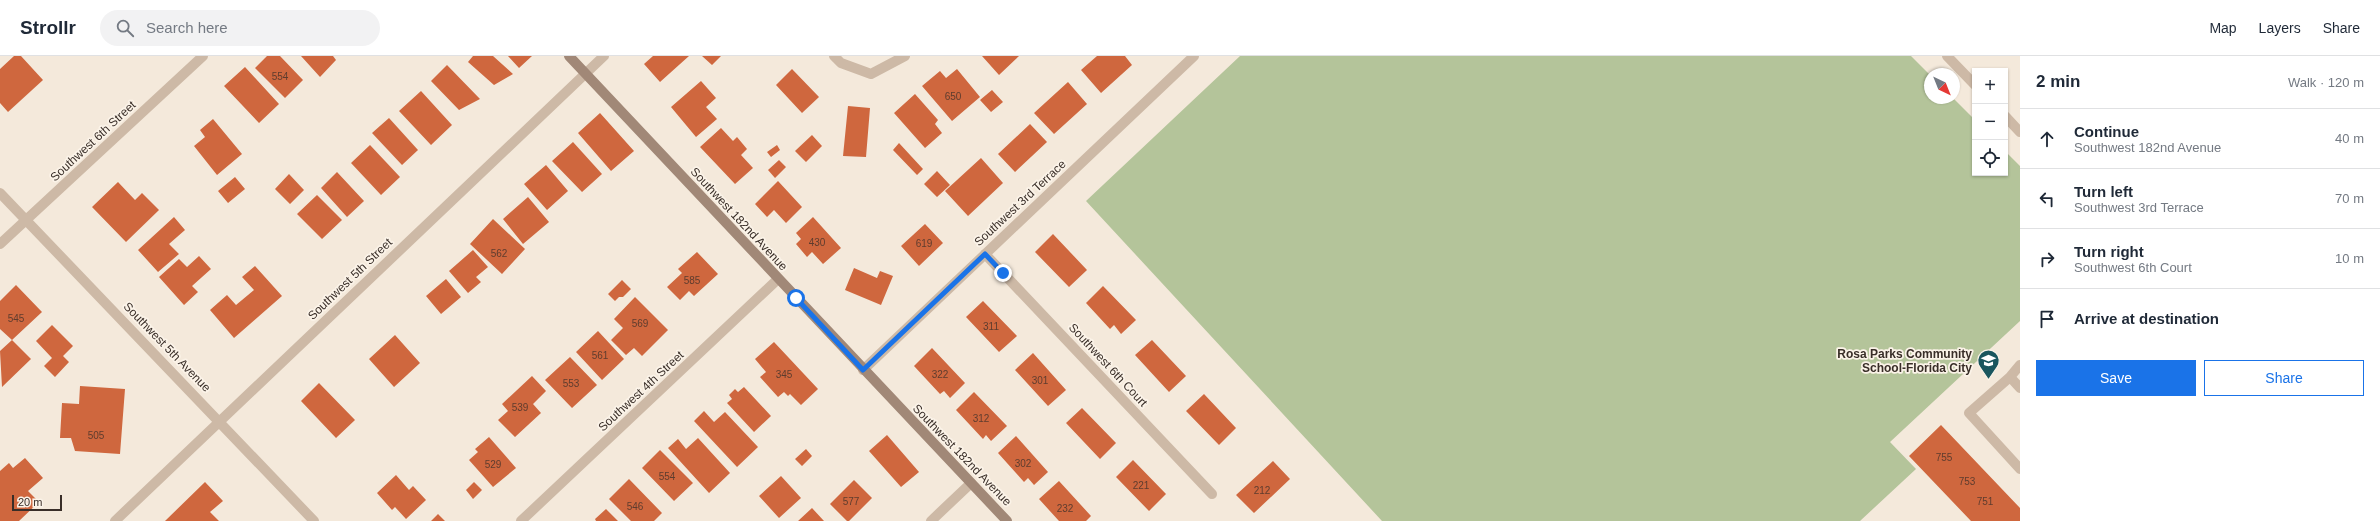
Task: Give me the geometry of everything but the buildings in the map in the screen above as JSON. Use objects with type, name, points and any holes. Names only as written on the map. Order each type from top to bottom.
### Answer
[{"type":"street","name":"Southwest 6th Street","points":[[0,244],[203,56]]},
{"type":"street","name":"Southwest 182nd Avenue","points":[[569,56],[863,370],[1007,521]]},
{"type":"street","name":"Southwest 5th Street","points":[[115,521],[604,56]]},
{"type":"street","points":[[834,56],[841,63],[871,74],[905,56]]},
{"type":"street","name":"Southwest 3rd Terrace","points":[[863,370],[1194,56]]},
{"type":"street","points":[[1947,56],[1972,82]]},
{"type":"street","points":[[2008,119],[2020,132]]},
{"type":"street","name":"Southwest 5th Avenue","points":[[0,193],[314,521]]},
{"type":"street","name":"Southwest 6th Court","points":[[985,254],[1212,494]]},
{"type":"street","name":"Southwest 4th Street","points":[[521,521],[778,279]]},
{"type":"street","points":[[2020,365],[2010,377],[1969,413],[2020,469]]},
{"type":"street","points":[[2010,377],[2020,388]]},
{"type":"street","points":[[930,521],[971,483]]},
{"type":"green space","points":[[1240,56],[1911,56],[1924,69],[1924,104],[1959,104],[1972,117],[1972,176],[2008,176],[2008,154],[2020,166],[2020,321],[1890,442],[1916,469],[1860,521],[1382,521],[1086,201]]},
{"type":"place","name":"Rosa Parks Community School-Florida City","points":[[1988,380]]},
{"type":"route","points":[[796,298],[863,370],[985,254],[1003,273]]}]
